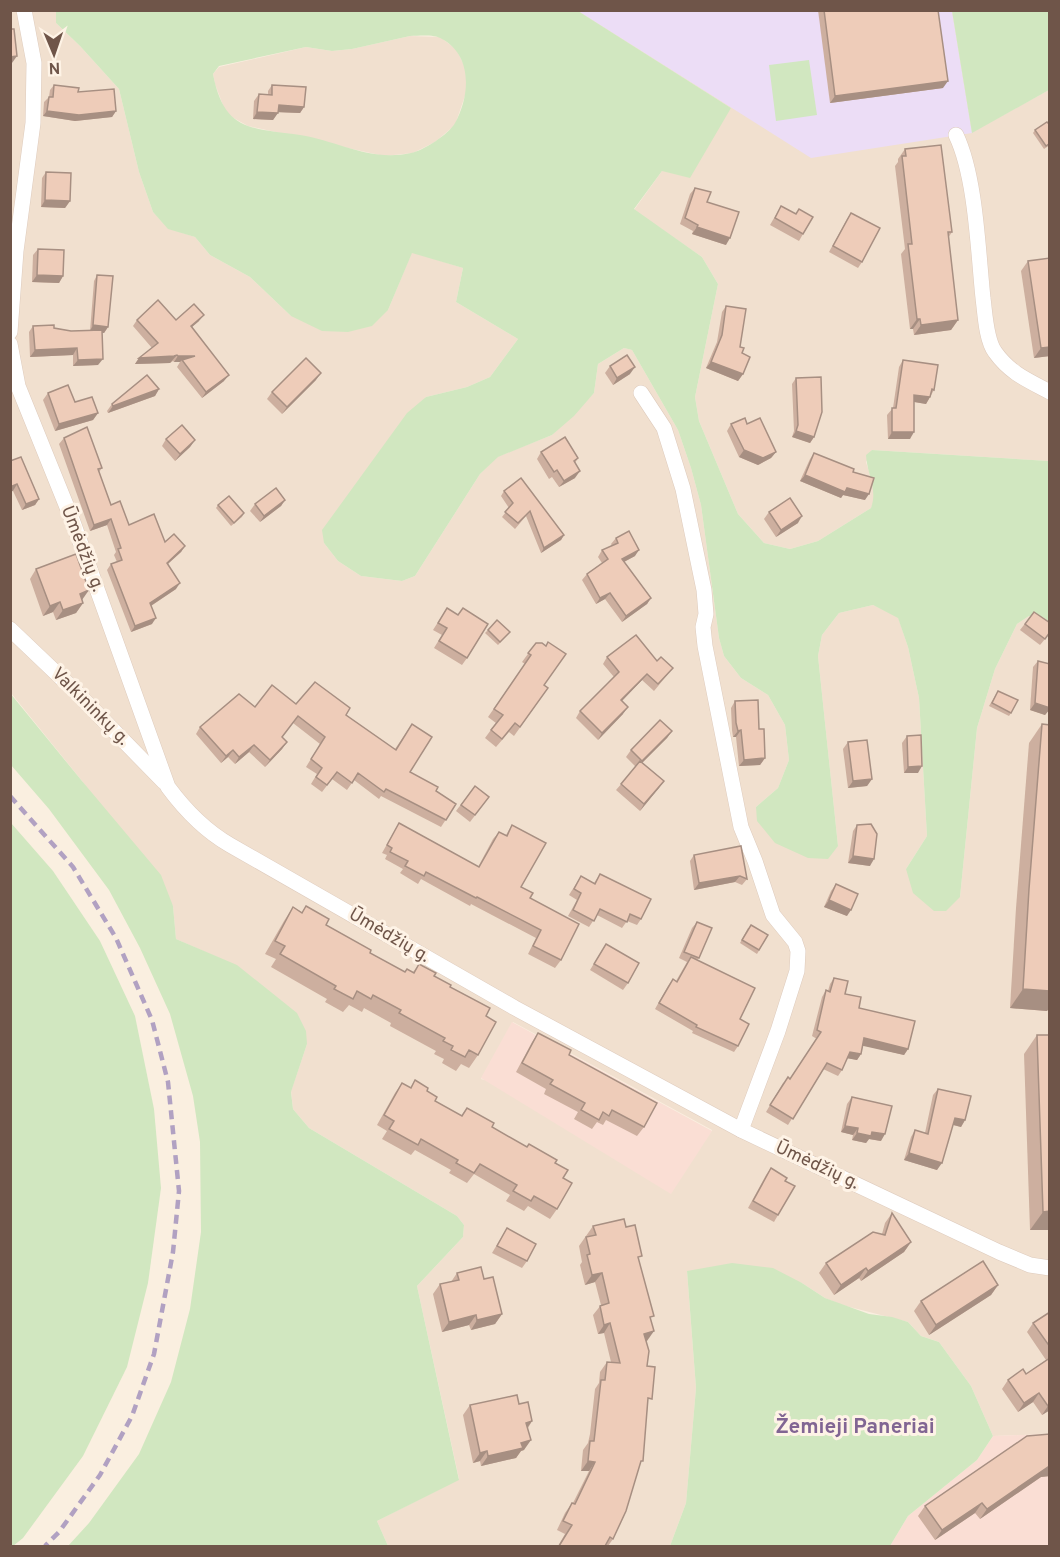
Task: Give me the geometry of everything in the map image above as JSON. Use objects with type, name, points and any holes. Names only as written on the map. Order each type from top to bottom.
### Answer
[{"type":"street","points":[[10,332],[16,250],[33,123],[34,63],[24,10]]},
{"type":"street","points":[[956,135],[962,148],[970,188],[986,322],[993,350],[1017,375],[1050,392]]},
{"type":"street","name":"Ūmėdžių g.","points":[[10,344],[18,386],[73,522],[168,787],[184,808],[219,839],[515,1008],[741,1130],[999,1252],[1030,1265],[1050,1268]]},
{"type":"street","points":[[641,393],[664,428],[683,489],[704,590],[705,646],[741,827],[773,915],[795,942],[798,951],[796,971],[778,1031],[741,1130]]},
{"type":"street","name":"Valkininkų g.","points":[[10,629],[74,690],[168,787]]},
{"type":"shaded area","points":[[11,11],[56,11],[56,23],[119,89],[139,172],[153,212],[168,228],[195,237],[210,255],[250,277],[291,316],[388,310],[412,252],[463,268],[456,302],[518,339],[490,377],[467,387],[426,397],[324,543],[338,561],[361,576],[402,581],[415,576],[480,474],[497,457],[552,435],[594,393],[598,364],[624,348],[632,350],[678,430],[691,468],[701,505],[719,638],[724,656],[741,678],[768,695],[785,725],[789,760],[778,788],[756,807],[838,846],[818,656],[822,635],[839,613],[873,605],[898,617],[908,647],[919,698],[927,836],[906,869],[960,897],[977,728],[995,669],[1017,624],[1029,616],[1043,617],[1049,622],[1049,1434],[993,1436],[971,1386],[939,1342],[921,1336],[908,1322],[842,1305],[825,1298],[802,1283],[687,1271],[696,1388],[686,1503],[670,1546],[388,1546],[377,1521],[459,1479],[417,1286],[463,1237],[464,1225],[457,1216],[309,1128],[293,1109],[291,1091],[307,1044],[237,966],[176,939],[173,906],[82,781],[11,693]],"holes":[[[513,1022],[712,1131],[481,1079]]]},
{"type":"shaded area","points":[[578,11],[952,11],[972,132],[1049,90],[1049,461],[872,450],[866,462],[874,488],[875,499],[871,508],[818,541],[790,549],[764,543],[738,514],[699,421],[695,397],[718,284],[702,257],[634,210],[662,171],[731,108]]},
{"type":"shaded area","points":[[578,11],[952,11],[972,133],[811,158]]},
{"type":"shaded area","points":[[410,36],[440,37],[456,49],[466,69],[467,90],[455,125],[435,142],[413,153],[384,156],[248,126],[230,116],[224,108],[215,84],[213,74],[219,67],[306,47],[332,51],[352,49]]},
{"type":"shaded area","points":[[512,1022],[712,1131],[671,1194],[481,1078]]},
{"type":"shaded area","points":[[1049,1434],[1049,1546],[890,1546],[908,1516],[977,1460],[993,1436]]},
{"type":"green space","points":[[56,10],[578,11],[731,108],[690,178],[662,171],[634,209],[702,257],[718,284],[695,397],[699,421],[738,514],[764,543],[790,549],[818,541],[871,508],[873,488],[866,455],[872,450],[1049,461],[1049,622],[1043,617],[1029,616],[1017,624],[995,669],[977,728],[960,897],[946,911],[934,911],[913,893],[906,869],[927,836],[919,698],[908,647],[898,618],[873,605],[839,613],[822,635],[818,656],[838,846],[828,859],[808,858],[775,843],[757,821],[756,807],[778,788],[789,760],[785,725],[768,695],[741,678],[724,656],[719,638],[701,505],[691,468],[678,430],[632,350],[624,348],[598,364],[594,393],[574,416],[552,435],[498,457],[480,474],[415,576],[402,581],[361,576],[338,561],[324,543],[322,530],[407,413],[426,397],[467,387],[490,377],[518,339],[456,302],[463,268],[412,253],[388,310],[372,326],[348,332],[322,331],[291,316],[250,277],[210,255],[195,237],[168,229],[153,212],[139,172],[119,89],[56,23]],"holes":[[[410,36],[439,37],[452,46],[464,66],[466,77],[464,101],[455,123],[435,141],[411,153],[396,155],[368,153],[314,138],[253,128],[232,117],[224,107],[213,74],[219,66],[306,47],[332,51],[352,49]]]},
{"type":"green space","points":[[952,11],[1049,11],[1049,90],[972,133]]},
{"type":"green space","points":[[809,60],[817,115],[776,121],[769,65]]},
{"type":"green space","points":[[10,693],[161,875],[173,906],[176,939],[237,965],[297,1013],[306,1031],[307,1044],[291,1092],[293,1109],[309,1128],[457,1216],[464,1225],[463,1237],[417,1286],[459,1480],[377,1521],[388,1546],[68,1546],[89,1523],[139,1454],[171,1382],[190,1309],[201,1232],[200,1142],[193,1096],[170,1014],[140,948],[109,890],[49,809],[11,765]]},
{"type":"green space","points":[[11,823],[53,871],[100,941],[135,1016],[154,1109],[161,1188],[148,1283],[127,1367],[83,1456],[23,1538],[13,1546],[10,1546]]},
{"type":"green space","points":[[732,1263],[773,1268],[825,1298],[869,1314],[908,1322],[921,1336],[939,1342],[971,1386],[993,1436],[977,1460],[908,1516],[890,1546],[670,1546],[686,1503],[696,1388],[687,1271]]},
{"type":"building","points":[[824,10],[938,10],[948,81],[835,96]]},
{"type":"building","points":[[10,29],[14,29],[17,56],[10,57]]},
{"type":"building","points":[[54,85],[79,88],[78,92],[114,89],[116,111],[79,115],[47,111],[49,97],[53,97]]},
{"type":"building","points":[[272,85],[306,87],[304,107],[279,105],[278,113],[257,112],[259,94],[272,95]]},
{"type":"building","points":[[1047,122],[1050,125],[1050,143],[1046,146],[1035,130]]},
{"type":"building","points":[[941,145],[952,232],[948,232],[958,320],[921,325],[920,319],[917,319],[908,244],[912,244],[902,156],[906,156],[905,149]]},
{"type":"building","points":[[46,172],[71,173],[70,201],[45,200]]},
{"type":"building","points":[[695,188],[711,192],[707,202],[739,212],[730,238],[697,227],[698,225],[685,218]]},
{"type":"building","points":[[781,206],[796,214],[799,209],[813,217],[803,234],[775,218]]},
{"type":"building","points":[[851,213],[880,228],[862,262],[833,246]]},
{"type":"building","points":[[38,249],[64,250],[63,276],[37,275]]},
{"type":"building","points":[[1050,258],[1050,347],[1041,348],[1028,261]]},
{"type":"building","points":[[97,275],[113,276],[108,327],[93,325]]},
{"type":"building","points":[[158,300],[176,320],[194,304],[204,315],[191,326],[229,375],[206,392],[182,360],[195,356],[139,358],[158,343],[137,320]]},
{"type":"building","points":[[726,306],[746,309],[740,347],[744,348],[742,353],[750,357],[743,374],[711,362],[722,335]]},
{"type":"building","points":[[54,325],[54,328],[71,331],[102,330],[103,359],[78,360],[77,348],[35,350],[33,326]]},
{"type":"building","points":[[627,355],[635,367],[617,378],[610,366]]},
{"type":"building","points":[[306,358],[321,373],[287,407],[272,392]]},
{"type":"building","points":[[903,360],[938,365],[934,390],[932,389],[930,397],[914,395],[914,432],[892,432],[892,408],[896,408]]},
{"type":"building","points":[[147,375],[159,389],[113,406],[112,404]]},
{"type":"building","points":[[821,377],[822,412],[814,437],[796,431],[798,425],[796,378]]},
{"type":"building","points":[[68,385],[75,402],[92,397],[98,413],[59,424],[48,393]]},
{"type":"building","points":[[745,418],[747,424],[760,418],[776,452],[763,458],[744,450],[731,424]]},
{"type":"building","points":[[182,425],[195,440],[180,454],[166,439]]},
{"type":"building","points":[[87,427],[102,468],[98,469],[111,505],[120,501],[129,525],[154,514],[165,542],[174,534],[185,546],[167,563],[180,583],[150,603],[156,618],[135,626],[111,564],[122,560],[118,549],[121,548],[111,519],[94,525],[64,438]]},
{"type":"building","points":[[565,437],[578,458],[574,461],[580,471],[564,481],[557,470],[554,472],[541,452]]},
{"type":"building","points":[[814,453],[854,469],[853,472],[874,478],[869,494],[847,488],[845,492],[805,475]]},
{"type":"building","points":[[21,457],[39,499],[26,504],[17,484],[10,487],[10,461]]},
{"type":"building","points":[[521,478],[564,535],[544,548],[530,511],[518,523],[505,512],[513,503],[504,491]]},
{"type":"building","points":[[276,488],[285,500],[264,516],[255,504]]},
{"type":"building","points":[[229,496],[244,513],[234,523],[218,505]]},
{"type":"building","points":[[790,498],[802,516],[781,530],[769,512]]},
{"type":"building","points":[[629,531],[639,550],[622,559],[651,598],[626,616],[610,593],[600,598],[587,574],[608,559],[602,550],[618,543],[616,538]]},
{"type":"building","points":[[76,554],[89,590],[80,594],[83,603],[63,610],[60,602],[50,606],[36,569]]},
{"type":"building","points":[[447,608],[458,615],[463,608],[488,624],[467,658],[439,641],[447,628],[438,623]]},
{"type":"building","points":[[1034,612],[1050,623],[1050,632],[1045,639],[1025,624]]},
{"type":"building","points":[[497,620],[510,632],[500,642],[488,630]]},
{"type":"building","points":[[636,635],[657,661],[661,657],[673,668],[658,684],[647,674],[621,700],[628,707],[602,733],[580,711],[619,672],[607,657]]},
{"type":"building","points":[[548,642],[566,654],[544,685],[548,688],[520,727],[515,723],[502,739],[491,730],[503,715],[494,709],[531,655],[528,653],[536,643],[546,646]]},
{"type":"building","points":[[1038,661],[1050,664],[1050,708],[1035,703]]},
{"type":"building","points":[[315,682],[350,708],[346,715],[396,750],[412,724],[432,737],[410,772],[438,787],[436,791],[456,804],[446,820],[386,789],[384,792],[358,773],[352,783],[337,772],[327,785],[316,777],[322,768],[311,759],[325,737],[298,716],[282,737],[287,742],[270,760],[254,745],[239,757],[233,750],[226,756],[200,727],[239,694],[255,707],[272,685],[296,704]]},
{"type":"building","points":[[998,691],[1018,700],[1011,713],[992,703]]},
{"type":"building","points":[[758,700],[759,729],[764,729],[765,758],[744,760],[741,730],[738,731],[736,723],[735,701]]},
{"type":"building","points":[[660,720],[672,731],[642,761],[631,750]]},
{"type":"building","points":[[1042,724],[1050,725],[1050,991],[1023,989]]},
{"type":"building","points":[[921,735],[922,766],[908,767],[907,736]]},
{"type":"building","points":[[867,740],[872,779],[853,781],[848,742]]},
{"type":"building","points":[[640,761],[664,781],[644,804],[621,784]]},
{"type":"building","points":[[475,786],[489,797],[475,815],[461,805]]},
{"type":"building","points":[[399,823],[479,867],[499,832],[507,836],[512,825],[546,843],[521,887],[533,893],[530,898],[579,924],[561,960],[533,946],[541,930],[426,872],[424,876],[405,866],[408,861],[390,852],[392,848],[387,845]]},
{"type":"building","points":[[871,824],[877,834],[874,859],[853,856],[857,825]]},
{"type":"building","points":[[741,846],[747,879],[740,876],[699,883],[694,855]]},
{"type":"building","points":[[600,874],[651,899],[641,919],[630,914],[627,922],[600,909],[594,921],[573,910],[581,893],[574,889],[581,876],[595,884]]},
{"type":"building","points":[[836,884],[858,894],[851,910],[829,900]]},
{"type":"building","points":[[306,906],[329,919],[326,925],[371,950],[370,953],[405,972],[407,969],[414,973],[419,964],[436,973],[434,976],[451,985],[450,987],[490,1008],[486,1016],[496,1022],[478,1055],[469,1050],[465,1057],[451,1050],[453,1046],[443,1041],[445,1038],[399,1013],[401,1010],[373,995],[371,999],[357,991],[353,999],[334,989],[336,986],[280,954],[285,946],[275,941],[293,907],[302,913]]},
{"type":"building","points":[[697,922],[712,928],[699,958],[684,952]]},
{"type":"building","points":[[751,925],[768,935],[759,950],[742,940]]},
{"type":"building","points":[[606,944],[639,963],[628,983],[594,964]]},
{"type":"building","points":[[691,957],[755,988],[740,1019],[749,1024],[738,1046],[696,1027],[697,1025],[659,1003],[673,979],[677,982]]},
{"type":"building","points":[[834,978],[848,981],[845,994],[861,997],[859,1008],[915,1021],[908,1049],[864,1038],[861,1054],[850,1052],[842,1070],[827,1063],[793,1119],[770,1105],[821,1032],[817,1030],[826,990],[830,992]]},
{"type":"building","points":[[538,1033],[571,1050],[569,1055],[657,1103],[644,1127],[612,1110],[609,1116],[603,1112],[599,1120],[581,1110],[585,1103],[550,1084],[553,1080],[522,1063]]},
{"type":"building","points":[[1037,1035],[1050,1035],[1050,1211],[1043,1212]]},
{"type":"building","points":[[415,1080],[437,1097],[435,1101],[462,1116],[467,1108],[494,1123],[492,1127],[527,1147],[529,1144],[557,1160],[555,1163],[568,1170],[563,1178],[572,1183],[557,1209],[534,1196],[531,1201],[513,1191],[517,1185],[480,1164],[474,1173],[456,1163],[458,1160],[421,1139],[418,1145],[389,1129],[394,1121],[384,1115],[402,1083],[411,1088]]},
{"type":"building","points":[[938,1089],[971,1096],[965,1120],[955,1118],[942,1163],[909,1153],[915,1130],[928,1134]]},
{"type":"building","points":[[852,1097],[892,1106],[885,1134],[872,1132],[871,1136],[857,1133],[858,1128],[845,1126]]},
{"type":"building","points":[[771,1168],[787,1178],[785,1181],[795,1186],[778,1215],[753,1201]]},
{"type":"building","points":[[892,1213],[911,1242],[868,1271],[866,1268],[841,1285],[826,1263],[873,1232],[885,1235]]},
{"type":"building","points":[[624,1219],[626,1227],[635,1225],[642,1256],[638,1257],[654,1316],[650,1317],[654,1331],[644,1334],[649,1351],[647,1366],[655,1367],[652,1399],[648,1398],[643,1461],[641,1461],[626,1511],[613,1539],[610,1537],[605,1546],[559,1546],[572,1525],[563,1521],[572,1503],[575,1504],[595,1462],[588,1461],[590,1441],[594,1441],[601,1380],[605,1380],[607,1362],[620,1363],[610,1323],[604,1325],[600,1306],[609,1303],[602,1273],[592,1275],[587,1255],[590,1254],[586,1237],[596,1235],[593,1226]]},
{"type":"building","points":[[507,1228],[536,1244],[527,1261],[497,1246]]},
{"type":"building","points":[[983,1261],[998,1285],[936,1325],[921,1301]]},
{"type":"building","points":[[481,1267],[484,1279],[493,1277],[502,1314],[477,1320],[476,1315],[449,1322],[440,1284],[459,1280],[457,1273]]},
{"type":"building","points":[[1050,1312],[1050,1347],[1033,1323]]},
{"type":"building","points":[[1050,1358],[1050,1405],[1048,1406],[1039,1393],[1024,1403],[1008,1380],[1023,1369],[1026,1374]]},
{"type":"building","points":[[517,1395],[519,1404],[528,1402],[532,1421],[526,1423],[531,1440],[521,1443],[523,1448],[488,1456],[487,1451],[480,1453],[470,1405]]},
{"type":"building","points":[[1050,1434],[1050,1467],[987,1509],[982,1503],[942,1530],[925,1506],[1027,1436]]},
{"type":"railway","points":[[10,796],[73,867],[116,938],[152,1020],[168,1082],[179,1191],[173,1252],[154,1354],[132,1416],[100,1475],[59,1532],[45,1546]]},
{"type":"district","name":"Žemieji Paneriai","points":[[855,1427]]}]
